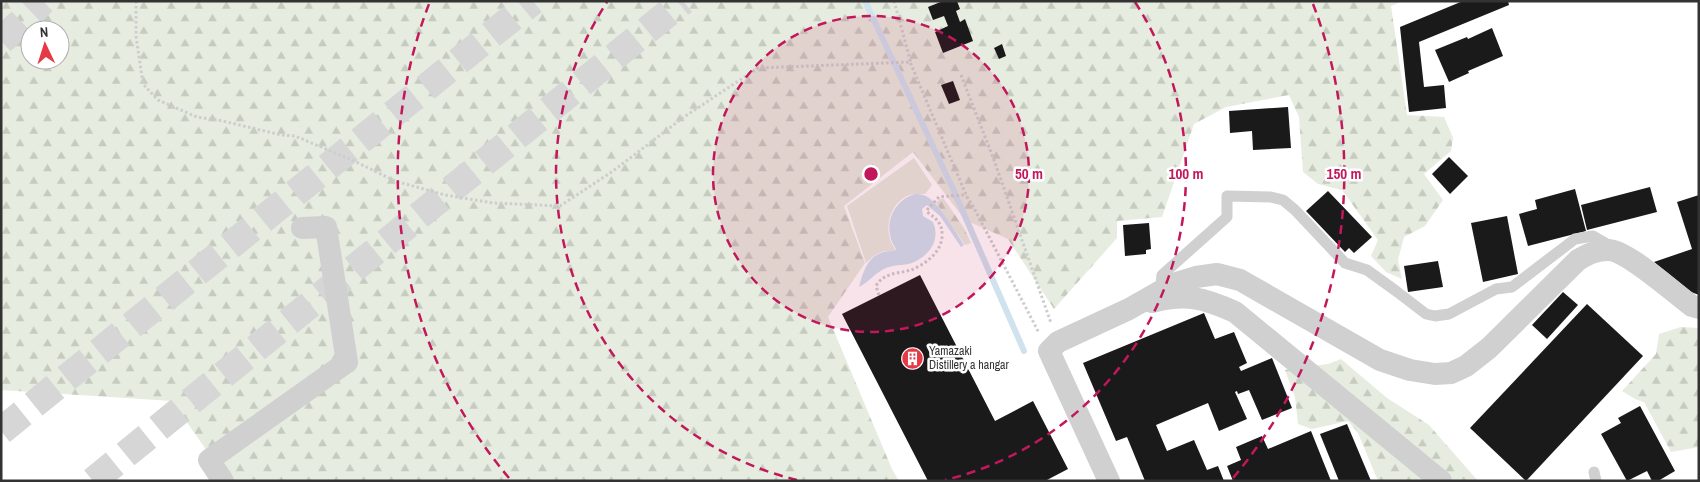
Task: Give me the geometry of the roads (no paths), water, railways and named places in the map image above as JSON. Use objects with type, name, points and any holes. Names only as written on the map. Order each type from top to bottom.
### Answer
[{"type":"street","points":[[223,481],[208,460],[347,362],[326,227],[302,228]]},
{"type":"street","points":[[1109,481],[1054,347],[1173,284],[1196,276],[1217,274],[1240,280],[1380,360],[1410,370],[1435,374],[1451,373],[1466,366],[1489,348],[1578,260],[1594,251],[1609,250],[1624,254],[1692,306],[1699,308]]},
{"type":"street","points":[[1130,308],[1166,298],[1194,297],[1234,312],[1441,481]]},
{"type":"lane","points":[[1160,291],[1162,275],[1227,217],[1227,196],[1271,197],[1283,200],[1295,210],[1344,263],[1367,270],[1426,314],[1435,316],[1449,314],[1496,288],[1512,287],[1575,239],[1593,236],[1624,254]]},
{"type":"water","points":[[915,194],[923,195],[934,202],[964,245],[961,247],[940,216],[927,205],[922,209],[923,216],[933,222],[935,229],[934,241],[928,252],[912,263],[884,269],[859,287],[869,262],[879,254],[896,249],[890,233],[891,217],[900,203]]},
{"type":"waterway","points":[[865,1],[953,189],[1024,351]]},
{"type":"tunnel","points":[[1,41],[43,1]]},
{"type":"tunnel","points":[[1,431],[533,1]]},
{"type":"tunnel","points":[[93,481],[683,1]]},
{"type":"place","name":"Yamazaki Distillery a hangar","points":[[913,358]]}]
